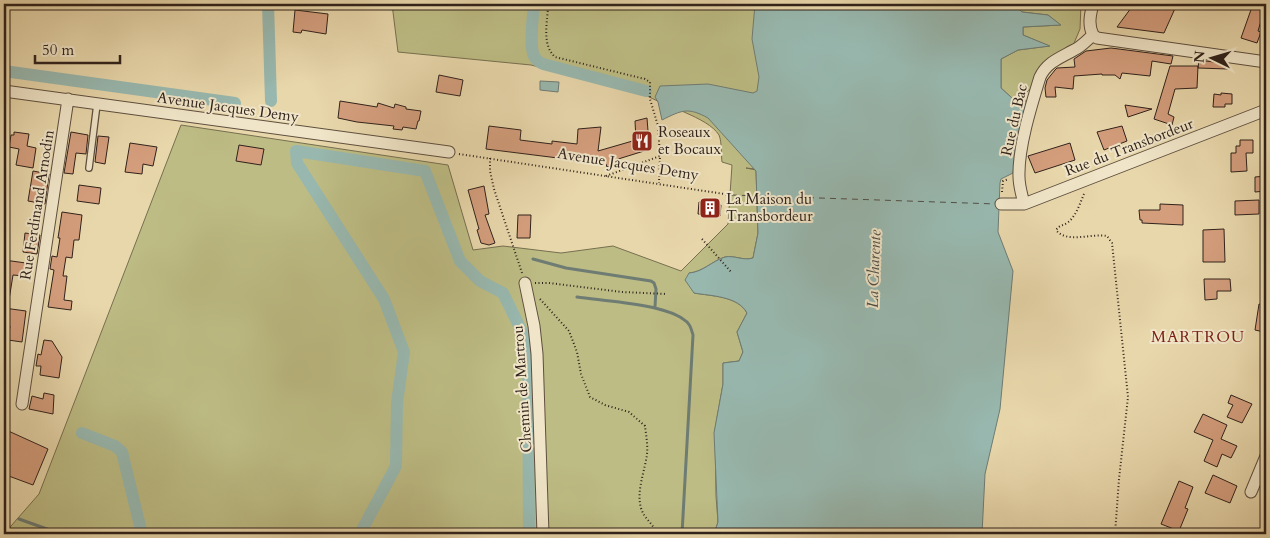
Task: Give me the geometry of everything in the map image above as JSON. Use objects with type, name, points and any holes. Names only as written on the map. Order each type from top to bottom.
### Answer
[{"type":"street","points":[[1092,7],[1090,29],[1097,38],[1266,62]]},
{"type":"street","name":"Rue du Bac","points":[[1024,204],[1019,176],[1022,145],[1036,88],[1044,70],[1062,55],[1076,50],[1093,35]]},
{"type":"street","name":"Avenue Jacques Demy","points":[[4,91],[449,152]]},
{"type":"street","name":"Rue Ferdinand Arnodin","points":[[22,404],[68,100]]},
{"type":"street","name":"Rue du Transbordeur","points":[[1000,204],[1024,204],[1266,110]]},
{"type":"street","name":"Chemin de Martrou","points":[[525,283],[534,326],[537,354],[543,534]]},
{"type":"street","points":[[1251,492],[1266,456]]},
{"type":"lane","points":[[89,168],[97,104]]},
{"type":"path","points":[[548,4],[547,46],[555,57],[645,79],[650,82],[650,98],[658,126],[660,184]]},
{"type":"path","points":[[1050,4],[1063,8],[1092,7]]},
{"type":"path","name":"Avenue Jacques Demy","points":[[449,152],[732,195]]},
{"type":"path","points":[[605,177],[660,156]]},
{"type":"path","points":[[490,158],[490,171],[494,189],[525,283],[549,283],[667,294]]},
{"type":"path","points":[[1000,204],[1003,181],[1019,176]]},
{"type":"path","points":[[1082,181],[1084,194],[1075,215],[1068,223],[1059,226],[1056,230],[1067,237],[1098,234],[1107,236],[1112,243],[1128,397],[1118,479],[1115,534]]},
{"type":"path","points":[[702,239],[732,273]]},
{"type":"path","points":[[538,296],[569,331],[577,352],[581,374],[590,397],[605,405],[629,412],[645,426],[647,452],[641,486],[640,506],[644,516],[655,526],[658,534]]},
{"type":"shaded area","points":[[392,4],[766,4],[759,99],[716,114],[756,169],[746,168],[756,170],[758,233],[753,258],[725,257],[699,271],[689,273],[694,293],[731,300],[743,307],[747,313],[737,332],[743,352],[739,361],[723,363],[723,384],[715,429],[718,522],[714,534],[4,534],[39,494],[181,125],[448,165],[473,250],[503,246],[561,253],[613,246],[681,271],[728,224],[732,165],[722,162],[719,135],[705,123],[644,94],[531,65],[398,52]]},
{"type":"shaded area","points":[[1014,4],[1081,4],[1080,29],[1072,48],[1024,95],[1022,100],[1012,98],[1001,88],[1001,59],[1018,50],[1049,46],[1023,35],[1023,27],[1060,25],[1048,15],[1022,12]]},
{"type":"water","name":"La Charente","points":[[755,4],[1014,4],[1022,12],[1048,15],[1061,25],[1023,27],[1023,35],[1050,46],[1018,50],[1001,59],[1001,88],[1012,98],[1030,102],[1022,120],[1013,173],[1001,179],[1000,183],[998,232],[1013,271],[1000,409],[985,474],[982,534],[714,534],[718,522],[714,433],[723,384],[723,363],[739,361],[743,352],[737,332],[747,313],[743,307],[731,300],[694,293],[685,280],[689,273],[699,271],[725,257],[753,258],[758,233],[756,171],[708,118],[695,112],[685,111],[662,120],[655,97],[660,86],[708,84],[753,93],[757,91],[759,77],[752,39]]},
{"type":"water","points":[[540,81],[559,82],[558,92],[540,90]]},
{"type":"building","points":[[1134,4],[1177,4],[1164,33],[1117,27]]},
{"type":"building","points":[[1253,4],[1266,4],[1258,31],[1261,32],[1257,43],[1241,38]]},
{"type":"building","points":[[295,10],[328,14],[326,34],[302,30],[301,33],[293,32]]},
{"type":"building","points":[[1111,48],[1173,56],[1171,64],[1152,61],[1150,76],[1122,73],[1120,79],[1115,75],[1102,74],[1074,76],[1073,89],[1055,87],[1056,97],[1046,97],[1045,88],[1047,80],[1057,68],[1075,67],[1074,59],[1086,51]]},
{"type":"building","points":[[1199,60],[1228,64],[1228,69],[1198,68]]},
{"type":"building","points":[[1170,66],[1198,66],[1197,88],[1175,89],[1168,114],[1174,117],[1172,125],[1154,119]]},
{"type":"building","points":[[439,75],[463,80],[460,96],[436,92]]},
{"type":"building","points":[[1221,93],[1232,94],[1232,104],[1225,104],[1225,107],[1213,107],[1214,94],[1221,95]]},
{"type":"building","points":[[340,101],[377,107],[378,103],[394,108],[395,104],[406,107],[406,109],[421,111],[416,129],[403,127],[402,130],[393,129],[394,126],[338,118]]},
{"type":"building","points":[[1125,105],[1152,109],[1128,117]]},
{"type":"building","points":[[647,118],[649,144],[640,144],[644,151],[615,160],[616,164],[607,167],[606,164],[486,149],[489,126],[521,130],[520,140],[552,144],[552,141],[577,144],[578,129],[601,127],[598,151],[636,140],[635,121]]},
{"type":"building","points":[[1122,126],[1127,141],[1104,150],[1097,132]]},
{"type":"building","points":[[14,132],[29,134],[27,146],[36,148],[33,168],[16,165],[19,149],[9,147],[11,135],[14,135]]},
{"type":"building","points":[[71,132],[88,135],[86,154],[76,153],[73,174],[64,173]]},
{"type":"building","points":[[98,136],[109,137],[105,164],[95,162]]},
{"type":"building","points":[[1240,140],[1253,140],[1253,153],[1246,153],[1247,171],[1231,172],[1231,153],[1236,153],[1236,146],[1240,146]]},
{"type":"building","points":[[130,143],[157,147],[153,166],[143,164],[142,174],[125,172]]},
{"type":"building","points":[[1070,143],[1075,160],[1035,173],[1028,156]]},
{"type":"building","points":[[239,145],[264,149],[261,165],[236,161]]},
{"type":"building","points":[[33,171],[49,174],[45,204],[28,201]]},
{"type":"building","points":[[1266,176],[1266,191],[1255,192],[1255,177]]},
{"type":"building","points":[[79,185],[101,188],[99,204],[77,201]]},
{"type":"building","points":[[484,186],[489,214],[485,215],[495,243],[489,245],[481,243],[468,190]]},
{"type":"building","points":[[1259,200],[1259,214],[1235,215],[1235,201]]},
{"type":"building","name":"La Maison du Transbordeur","points":[[699,202],[721,205],[720,216],[698,214]]},
{"type":"building","points":[[1160,204],[1183,205],[1183,225],[1142,223],[1139,210],[1160,210]]},
{"type":"building","points":[[62,212],[82,215],[79,240],[74,240],[72,258],[66,257],[63,276],[67,276],[64,300],[72,301],[71,310],[48,307],[54,270],[50,269],[52,256],[57,257]]},
{"type":"building","points":[[518,215],[531,215],[530,238],[517,238]]},
{"type":"building","points":[[1224,229],[1225,262],[1203,262],[1203,230]]},
{"type":"building","points":[[25,233],[40,235],[37,254],[23,252]]},
{"type":"building","points":[[4,260],[26,263],[24,276],[13,275],[9,300],[4,299]]},
{"type":"building","points":[[1204,279],[1230,279],[1231,291],[1217,291],[1217,299],[1205,300]]},
{"type":"building","points":[[1259,304],[1266,305],[1264,332],[1255,330]]},
{"type":"building","points":[[4,308],[26,311],[22,342],[8,340],[10,326],[4,325]]},
{"type":"building","points":[[44,340],[52,341],[62,357],[59,378],[40,375],[41,366],[36,366],[38,354],[41,355]]},
{"type":"building","points":[[44,393],[54,395],[53,414],[29,409],[32,396],[43,399]]},
{"type":"building","points":[[1231,395],[1252,404],[1242,423],[1227,417],[1233,405],[1228,403]]},
{"type":"building","points":[[1203,414],[1227,425],[1221,439],[1237,446],[1231,458],[1222,454],[1217,467],[1204,461],[1213,440],[1194,432]]},
{"type":"building","points":[[4,429],[48,449],[33,485],[6,475],[10,465],[4,462]]},
{"type":"building","points":[[1213,475],[1237,486],[1230,503],[1205,493]]},
{"type":"building","points":[[1179,481],[1193,487],[1185,508],[1188,509],[1179,531],[1161,524]]},
{"type":"waterway","points":[[268,4],[271,101]]},
{"type":"waterway","points":[[534,4],[532,45],[534,56],[538,61],[543,64],[646,91]]},
{"type":"waterway","points":[[4,71],[235,103]]},
{"type":"waterway","points":[[360,534],[396,466],[397,403],[404,352],[384,299],[297,163],[296,151],[425,171],[460,261],[480,281],[503,293],[528,344],[529,534]]},
{"type":"waterway","points":[[533,259],[566,268],[651,281],[656,289],[655,307]]},
{"type":"waterway","points":[[577,297],[633,304],[662,310],[683,319],[691,328],[693,335],[682,534]]},
{"type":"waterway","points":[[82,433],[115,446],[122,452],[142,534]]},
{"type":"waterway","points":[[19,519],[61,534]]},
{"type":"ferry route","points":[[731,195],[996,204]]},
{"type":"place","name":"Roseaux et Bocaux","points":[[642,141]]},
{"type":"place","name":"La Maison du Transbordeur","points":[[710,208]]},
{"type":"district","name":"MARTROU","points":[[1198,336]]}]
